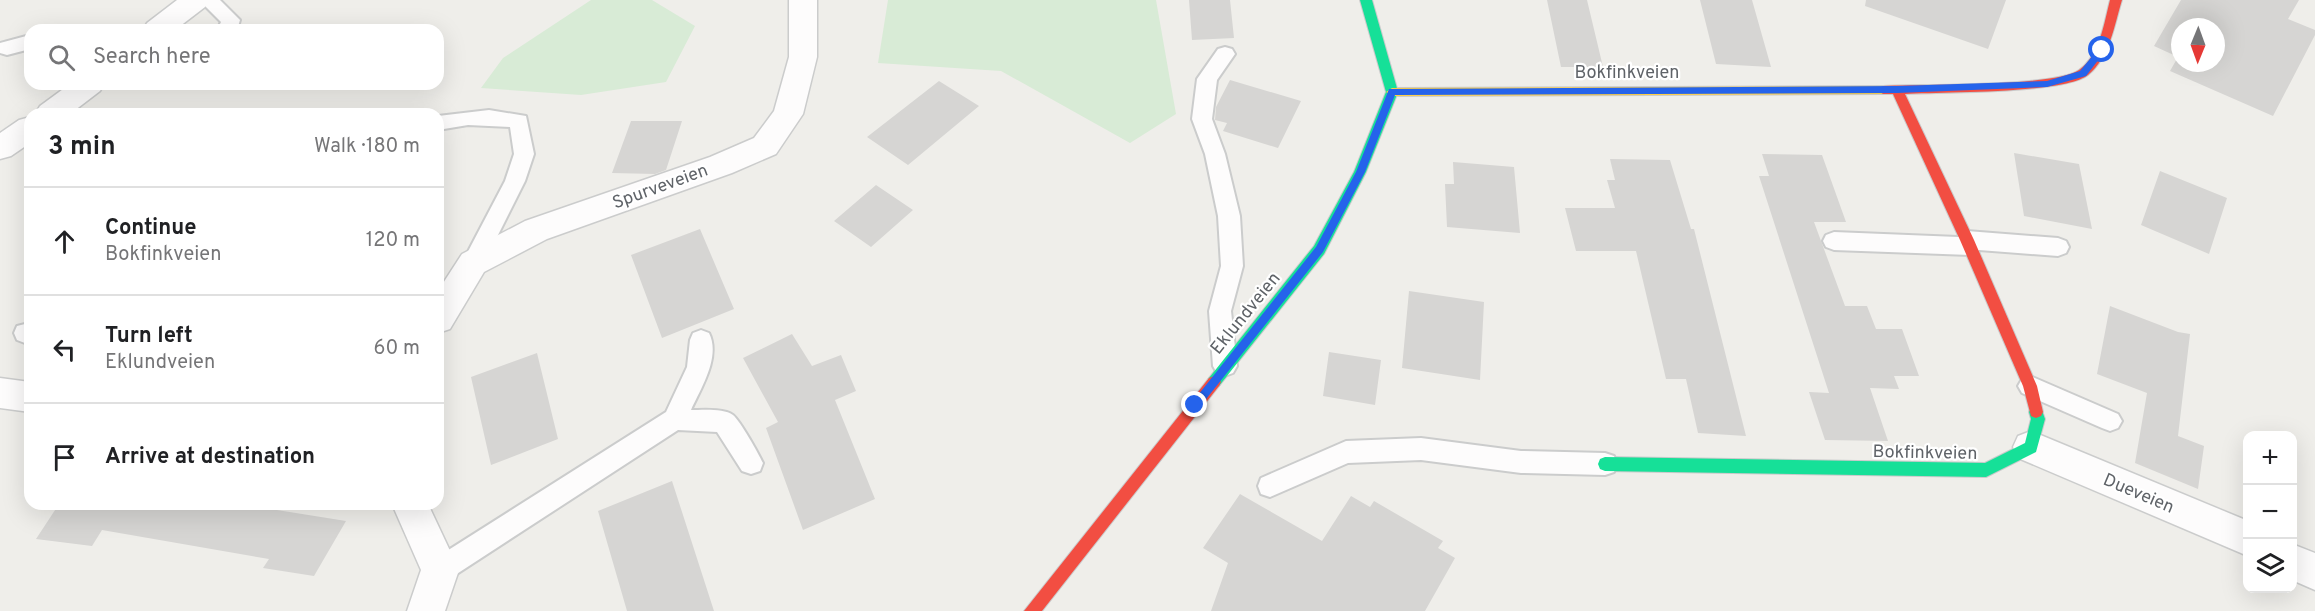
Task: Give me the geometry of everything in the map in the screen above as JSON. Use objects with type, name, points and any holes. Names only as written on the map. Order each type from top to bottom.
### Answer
[{"type":"street","points":[[165,24],[195,0]]},
{"type":"street","name":"Spurveveien","points":[[473,263],[536,230],[721,165],[765,146],[788,114],[803,57],[803,0]]},
{"type":"street","points":[[1366,0],[1392,92]]},
{"type":"street","name":"Bokfinkveien","points":[[1392,92],[1897,90],[2047,84],[2083,74],[2102,50],[2116,0]]},
{"type":"street","points":[[58,108],[82,90]]},
{"type":"street","points":[[1897,90],[1969,243],[2030,386],[2038,419],[2031,447]]},
{"type":"street","name":"Eklundveien","points":[[1032,611],[1319,250],[1360,172],[1392,92]]},
{"type":"street","points":[[0,148],[24,132]]},
{"type":"street","points":[[444,309],[473,263]]},
{"type":"street","points":[[0,393],[24,396]]},
{"type":"street","name":"Bokfinkveien","points":[[1605,464],[1986,471],[2031,447]]},
{"type":"street","name":"Dueveien","points":[[2031,447],[2243,537]]},
{"type":"street","points":[[413,510],[440,570],[426,611]]},
{"type":"street","points":[[2297,563],[2315,572]]},
{"type":"lane","points":[[208,0],[231,20],[229,24]]},
{"type":"lane","points":[[7,48],[24,44]]},
{"type":"lane","points":[[1225,54],[1207,79],[1202,119],[1215,154],[1229,216],[1232,266],[1220,311],[1225,366]]},
{"type":"lane","points":[[444,121],[494,117],[519,121],[524,154],[515,181],[473,263]]},
{"type":"lane","points":[[1834,241],[2058,247]]},
{"type":"lane","points":[[440,570],[675,418],[699,367],[701,340]]},
{"type":"lane","points":[[2030,386],[2110,421]]},
{"type":"lane","points":[[675,418],[724,422],[751,463]]},
{"type":"lane","points":[[1270,486],[1346,452],[1421,449],[1521,462],[1605,464]]},
{"type":"green space","points":[[591,0],[652,0],[695,26],[666,82],[581,95],[481,88],[503,58]]},
{"type":"green space","points":[[888,0],[1156,0],[1176,114],[1130,143],[1001,71],[878,63]]},
{"type":"building","points":[[1189,0],[1230,0],[1234,38],[1192,40]]},
{"type":"building","points":[[1547,0],[1587,0],[1603,67],[1561,67]]},
{"type":"building","points":[[1700,0],[1752,0],[1771,67],[1716,64]]},
{"type":"building","points":[[1866,0],[2006,0],[1988,49],[1865,6]]},
{"type":"building","points":[[2181,0],[2299,0],[2288,19],[2315,30],[2315,35],[2273,116],[2172,72],[2225,72],[2225,18],[2171,18],[2171,54],[2154,46]]},
{"type":"building","points":[[1230,80],[1301,101],[1278,148],[1223,131],[1227,123],[1215,120],[1216,107]]},
{"type":"building","points":[[939,81],[979,106],[908,165],[867,137]]},
{"type":"building","points":[[631,121],[682,121],[666,170],[655,174],[612,173]]},
{"type":"building","points":[[2014,153],[2079,164],[2092,229],[2024,216]]},
{"type":"building","points":[[1762,154],[1822,155],[1846,222],[1814,222],[1845,306],[1867,306],[1876,329],[1902,329],[1919,376],[1894,376],[1899,389],[1870,388],[1888,441],[1825,440],[1809,392],[1829,393],[1759,176],[1769,176]]},
{"type":"building","points":[[1610,159],[1670,160],[1691,229],[1694,229],[1746,436],[1698,433],[1686,379],[1666,379],[1636,251],[1576,251],[1565,208],[1615,208],[1607,180],[1615,180]]},
{"type":"building","points":[[1453,162],[1514,167],[1520,233],[1447,227],[1445,184],[1454,184]]},
{"type":"building","points":[[2160,171],[2227,198],[2209,254],[2141,225]]},
{"type":"building","points":[[876,185],[913,210],[871,247],[834,221]]},
{"type":"building","points":[[700,229],[734,309],[662,338],[631,255]]},
{"type":"building","points":[[1409,291],[1484,302],[1480,380],[1402,368]]},
{"type":"building","points":[[2110,306],[2178,332],[2190,334],[2178,436],[2204,446],[2198,489],[2135,463],[2147,393],[2097,374]]},
{"type":"building","points":[[792,334],[812,366],[841,355],[856,391],[835,400],[875,499],[803,530],[766,428],[778,422],[743,358]]},
{"type":"building","points":[[1329,352],[1381,360],[1375,405],[1323,396]]},
{"type":"building","points":[[537,353],[558,439],[491,465],[471,377]]},
{"type":"building","points":[[672,481],[714,611],[627,611],[598,511]]},
{"type":"building","points":[[1240,494],[1322,541],[1351,496],[1370,507],[1374,501],[1443,541],[1438,548],[1455,558],[1425,611],[1211,611],[1228,563],[1203,548]]},
{"type":"building","points":[[55,510],[277,510],[346,521],[314,576],[263,568],[269,559],[102,530],[92,546],[36,539]]},
{"type":"traffic: fast","points":[[1214,382],[1319,250],[1360,172],[1392,92],[1366,0]]},
{"type":"traffic: fast","points":[[1605,464],[1986,470],[2031,447],[2038,419],[2036,412]]},
{"type":"traffic: slow","points":[[1392,92],[1883,90]]},
{"type":"traffic: jam","points":[[1883,90],[2047,84],[2083,73],[2102,50],[2116,0]]},
{"type":"traffic: jam","points":[[1897,90],[1967,240],[2030,386],[2036,412]]},
{"type":"traffic: jam","points":[[1032,611],[1214,382]]},
{"type":"route","points":[[1195,405],[1319,250],[1360,172],[1392,92],[1594,89],[1897,90],[2047,84],[2083,74],[2102,50]]}]
